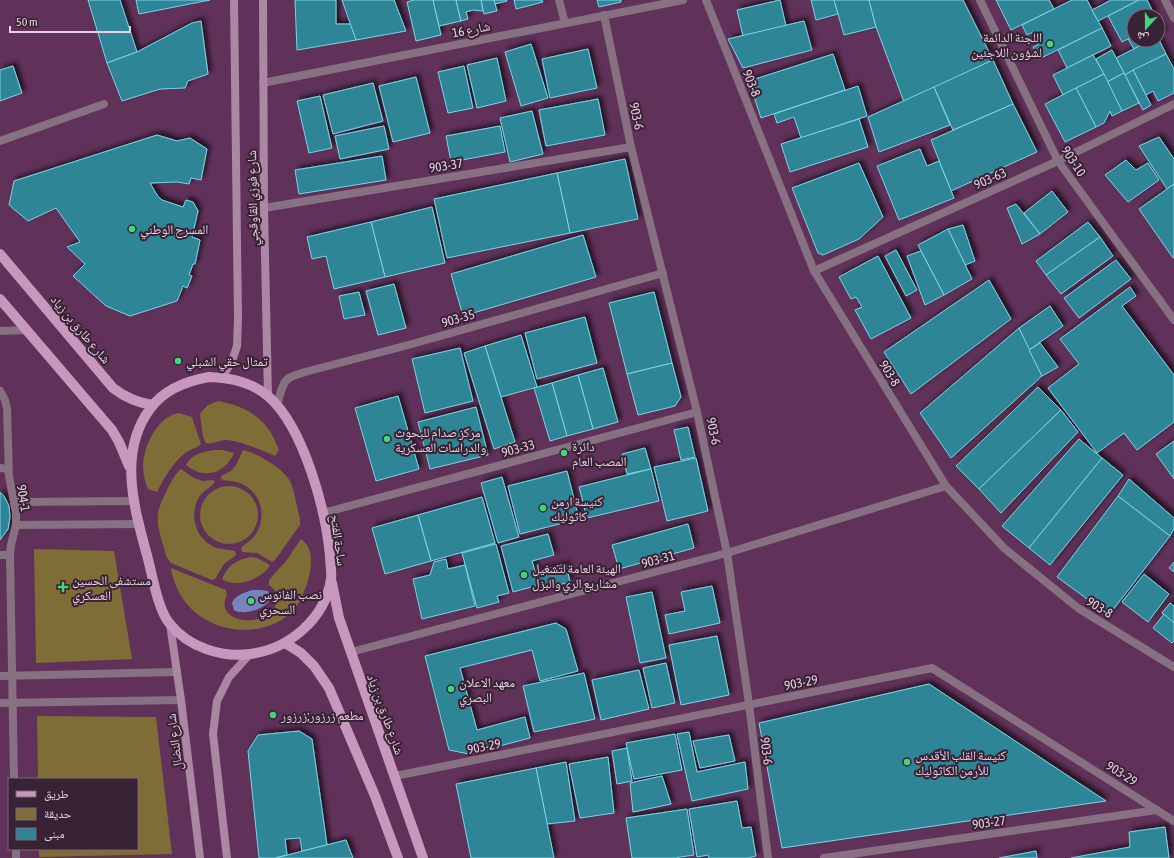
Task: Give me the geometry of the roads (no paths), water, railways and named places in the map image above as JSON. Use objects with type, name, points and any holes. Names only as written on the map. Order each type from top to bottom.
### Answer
[{"type":"main road","name":"شارع طارق بن زياد","points":[[0,254],[113,388],[124,396],[137,402],[152,405]]},
{"type":"main road","points":[[0,299],[112,430],[126,455],[131,469]]},
{"type":"main road","name":"ساحة الفتح","points":[[222,378],[239,380],[268,396],[277,405],[292,426],[305,455],[323,513],[329,545],[332,577],[323,604],[316,616],[296,636],[270,650],[236,655],[218,652],[200,646],[184,637],[170,624],[160,604],[135,501],[131,469],[133,444],[143,417],[152,405],[162,396],[184,383],[196,379],[222,378]]},
{"type":"main road","name":"شارع طارق بن زياد","points":[[332,577],[334,598],[339,618],[423,858]]},
{"type":"main road","points":[[285,643],[301,653],[314,666],[329,688],[375,796],[398,858]]},
{"type":"street","name":"شارع فوزي القاوقجي","points":[[222,378],[232,361],[237,346],[234,0]]},
{"type":"street","name":"شارع فوزي القاوقجي","points":[[263,0],[264,208],[268,396]]},
{"type":"street","points":[[559,0],[565,23]]},
{"type":"street","name":"شارع 16","points":[[263,83],[683,0]]},
{"type":"street","name":"903-8","points":[[706,0],[814,270],[946,486],[1004,548],[1078,608],[1174,667]]},
{"type":"street","name":"903-10","points":[[980,0],[1058,161],[1174,320]]},
{"type":"street","points":[[1165,0],[1174,18]]},
{"type":"street","name":"903-6","points":[[604,15],[631,147],[697,412],[727,553],[749,704],[768,858]]},
{"type":"street","points":[[0,142],[104,104]]},
{"type":"street","name":"903-63","points":[[814,270],[1058,161],[1174,104]]},
{"type":"street","name":"903-37","points":[[264,208],[631,147]]},
{"type":"street","name":"903-35","points":[[277,405],[286,381],[289,378],[305,372],[405,346],[663,273]]},
{"type":"street","points":[[0,331],[27,330]]},
{"type":"street","name":"904-1","points":[[0,391],[5,400],[7,409],[4,469],[16,513],[16,525],[10,555],[14,778]]},
{"type":"street","name":"903-33","points":[[323,513],[697,412]]},
{"type":"street","name":"903-31","points":[[351,652],[727,553],[946,486]]},
{"type":"street","points":[[14,502],[135,501]]},
{"type":"street","points":[[16,525],[140,524]]},
{"type":"street","points":[[0,555],[10,555]]},
{"type":"street","name":"شارع النضال","points":[[170,624],[181,700],[200,858]]},
{"type":"street","points":[[226,858],[213,734],[217,701],[229,677],[250,654]]},
{"type":"street","name":"903-29","points":[[395,776],[932,668],[1174,821]]},
{"type":"street","points":[[0,676],[177,672]]},
{"type":"street","points":[[0,704],[181,700]]},
{"type":"street","name":"903-27","points":[[824,858],[1157,810]]},
{"type":"water","points":[[252,590],[268,591],[271,597],[269,601],[260,608],[249,612],[238,612],[234,610],[232,603],[233,600]]},
{"type":"place","name":"اللجنة الدائمة لشؤون اللاجئين","points":[[1050,44]]},
{"type":"place","name":"المسرح الوطني","points":[[132,229]]},
{"type":"place","name":"تمثال حقي الشبلي","points":[[178,361]]},
{"type":"place","name":"مركز صدام للبحوث والدراسات العسكرية","points":[[387,439]]},
{"type":"place","name":"دائرة المصب العام","points":[[564,453]]},
{"type":"place","name":"كنيسة ارمن كاثوليك","points":[[543,508]]},
{"type":"place","name":"الهيئة العامة لتشغيل مشاريع الري والبزل","points":[[524,575]]},
{"type":"place","name":"مستشفى الحسين العسكري","points":[[63,587]]},
{"type":"place","name":"نصب الفانوس السحري","points":[[251,601]]},
{"type":"place","name":"معهد الاعلان البصري","points":[[451,689]]},
{"type":"place","name":"مطعم زرزور;زرزور","points":[[273,715]]},
{"type":"place","name":"كنيسة القلب الأقدس للأرمن الكاثوليك","points":[[907,762]]}]
